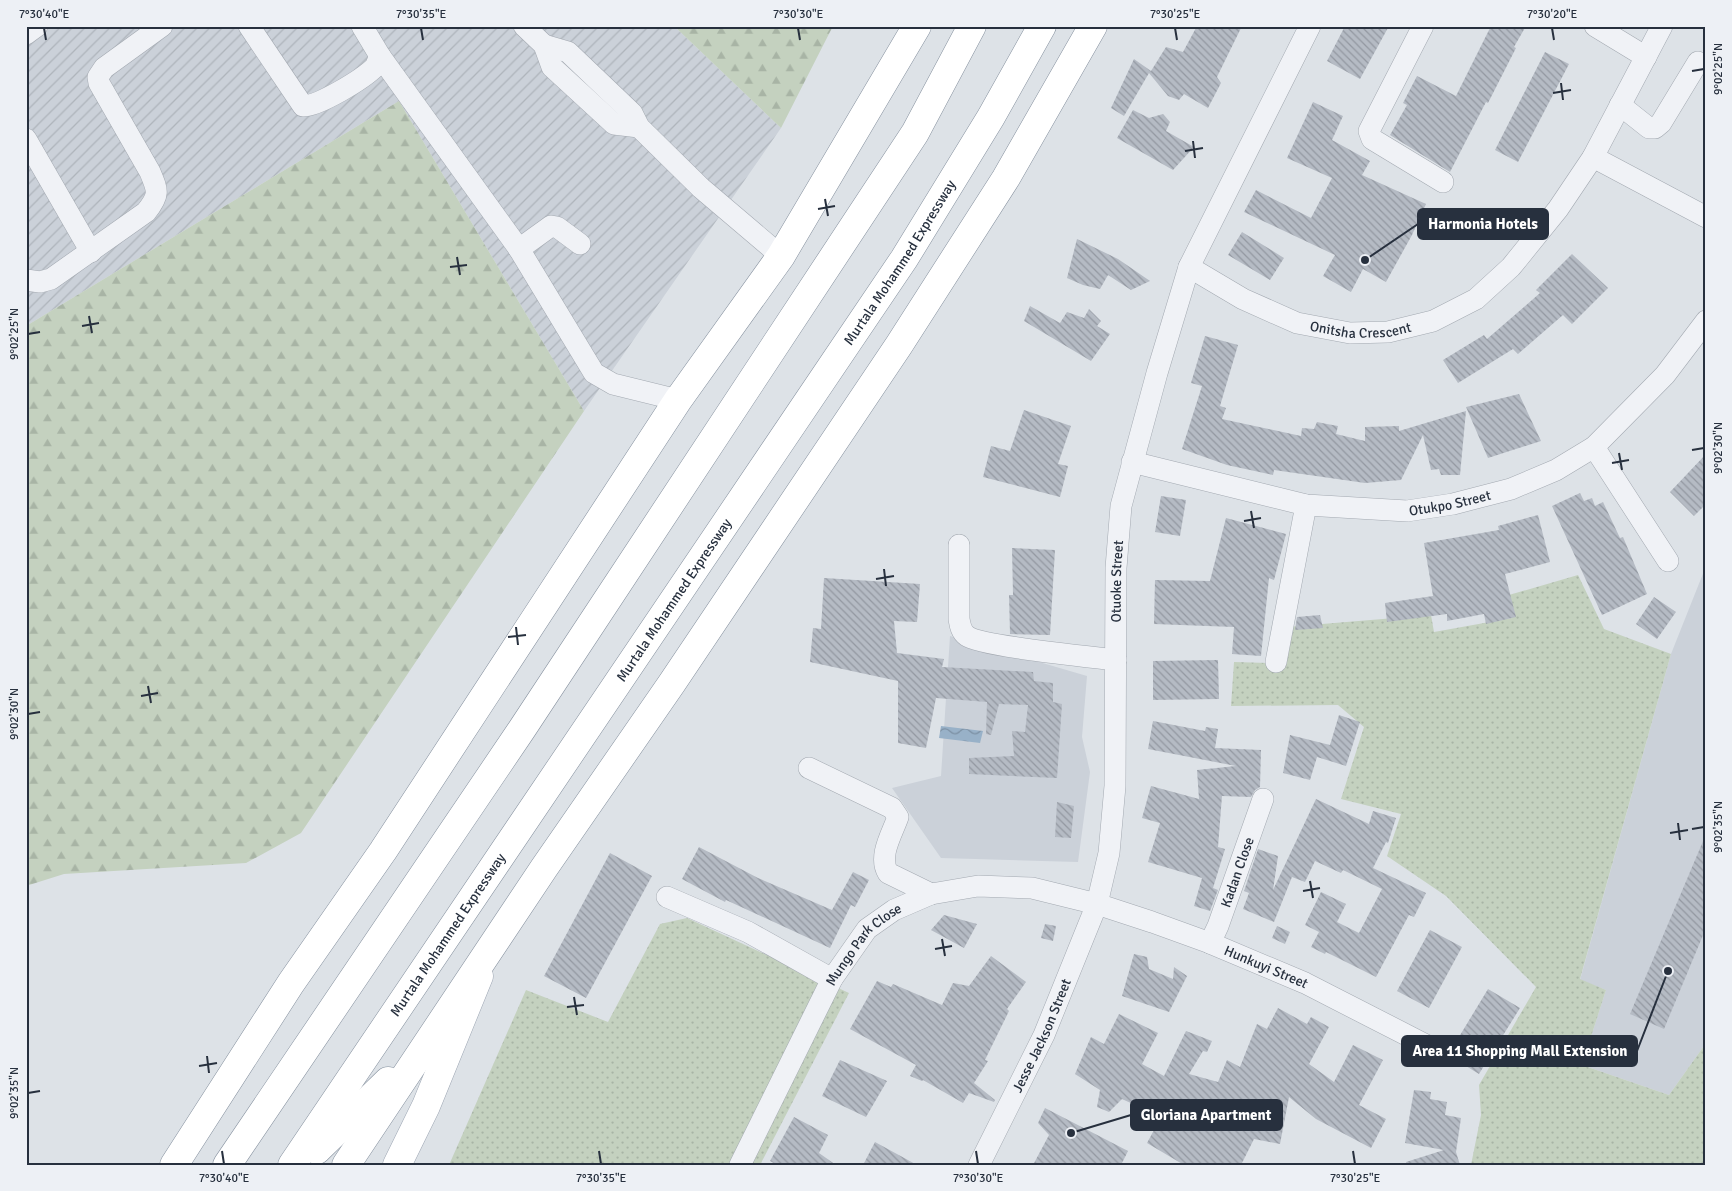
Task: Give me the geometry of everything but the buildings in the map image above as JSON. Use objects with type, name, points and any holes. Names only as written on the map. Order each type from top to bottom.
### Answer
[{"type":"main road","points":[[174,1165],[291,983],[389,843],[678,400],[780,256],[917,26]]},
{"type":"main road","points":[[227,1165],[522,729],[915,133],[972,26]]},
{"type":"main road","name":"Murtala Mohammed Expressway","points":[[292,1165],[904,259],[991,117],[1042,26]]},
{"type":"main road","points":[[346,1165],[899,345],[1006,178],[1093,26]]},
{"type":"main road","points":[[397,1165],[426,1106],[488,954]]},
{"type":"main road","points":[[301,1165],[429,1042]]},
{"type":"street","points":[[26,34],[37,26]]},
{"type":"street","points":[[26,280],[40,282],[51,279],[146,212],[156,201],[156,188],[150,172],[99,82],[98,77],[104,68],[162,26]]},
{"type":"street","points":[[250,26],[304,106],[313,106],[327,99],[376,66],[380,56]]},
{"type":"street","points":[[362,26],[380,56],[519,250],[594,373],[613,384],[678,400]]},
{"type":"street","points":[[524,26],[544,45],[552,67],[614,124],[639,127],[700,188],[780,256]]},
{"type":"street","points":[[1189,267],[1310,26]]},
{"type":"street","points":[[1423,26],[1369,131],[1372,139],[1444,182]]},
{"type":"street","points":[[1596,26],[1646,57]]},
{"type":"street","name":"Onitsha Crescent","points":[[1189,267],[1243,299],[1297,323],[1350,333],[1388,332],[1433,321],[1476,299],[1511,266],[1558,209],[1593,157],[1662,26]]},
{"type":"street","points":[[1620,105],[1649,128],[1655,128],[1661,123],[1698,62]]},
{"type":"street","points":[[26,139],[91,252]]},
{"type":"street","points":[[1593,157],[1706,217]]},
{"type":"street","points":[[519,250],[551,226],[557,227],[580,244]]},
{"type":"street","name":"Otuoke Street","points":[[1097,904],[1109,854],[1114,786],[1116,568],[1121,506],[1189,267]]},
{"type":"street","name":"Otukpo Street","points":[[1132,462],[1306,505],[1407,511],[1453,504],[1511,489],[1556,470],[1594,447],[1665,375],[1706,321]]},
{"type":"street","points":[[1594,447],[1668,561]]},
{"type":"street","points":[[1276,662],[1306,505]]},
{"type":"street","points":[[959,545],[958,619],[962,630],[967,636],[976,641],[1116,660]]},
{"type":"street","points":[[809,768],[892,808],[898,817],[883,857],[884,866],[888,873],[931,894]]},
{"type":"street","name":"Kadan Close","points":[[1210,943],[1218,926],[1263,799]]},
{"type":"street","name":"Mungo Park Close","points":[[740,1165],[832,979],[867,929],[894,910],[931,894],[978,886],[1032,888],[1097,904]]},
{"type":"street","points":[[667,897],[748,932],[832,979]]},
{"type":"street","name":"Hunkuyi Street","points":[[1097,904],[1210,943],[1305,983],[1428,1046]]},
{"type":"street","name":"Jesse Jackson Street","points":[[979,1165],[1044,1035],[1097,904]]},
{"type":"shaded area","points":[[26,26],[674,26],[781,128],[584,411],[399,101],[26,326]]},
{"type":"shaded area","points":[[1706,566],[1706,1043],[1669,1095],[1582,1065],[1606,990],[1580,980],[1671,654]]},
{"type":"shaded area","points":[[950,636],[1087,676],[1082,737],[1090,772],[1078,862],[941,858],[892,788],[941,776]]},
{"type":"green space","points":[[674,26],[833,26],[781,128]]},
{"type":"green space","points":[[399,101],[584,411],[301,833],[246,863],[64,874],[26,886],[26,326]]},
{"type":"green space","points":[[1578,575],[1604,629],[1671,654],[1580,979],[1606,990],[1582,1065],[1669,1095],[1706,1043],[1706,1165],[1471,1165],[1481,1115],[1479,1085],[1536,987],[1446,896],[1387,856],[1401,814],[1341,799],[1364,727],[1338,705],[1231,706],[1234,662],[1268,663],[1286,627],[1431,615],[1434,632],[1512,618],[1509,595]]},
{"type":"green space","points":[[687,918],[849,993],[760,1165],[449,1165],[526,990],[608,1022],[660,924]]},
{"type":"water","points":[[941,726],[983,731],[980,743],[939,738]]},
{"type":"place","name":"Harmonia Hotels","points":[[1365,260]]},
{"type":"place","name":"Area 11 Shopping Mall Extension","points":[[1668,971]]},
{"type":"place","name":"Gloriana Apartment","points":[[1071,1133]]}]
